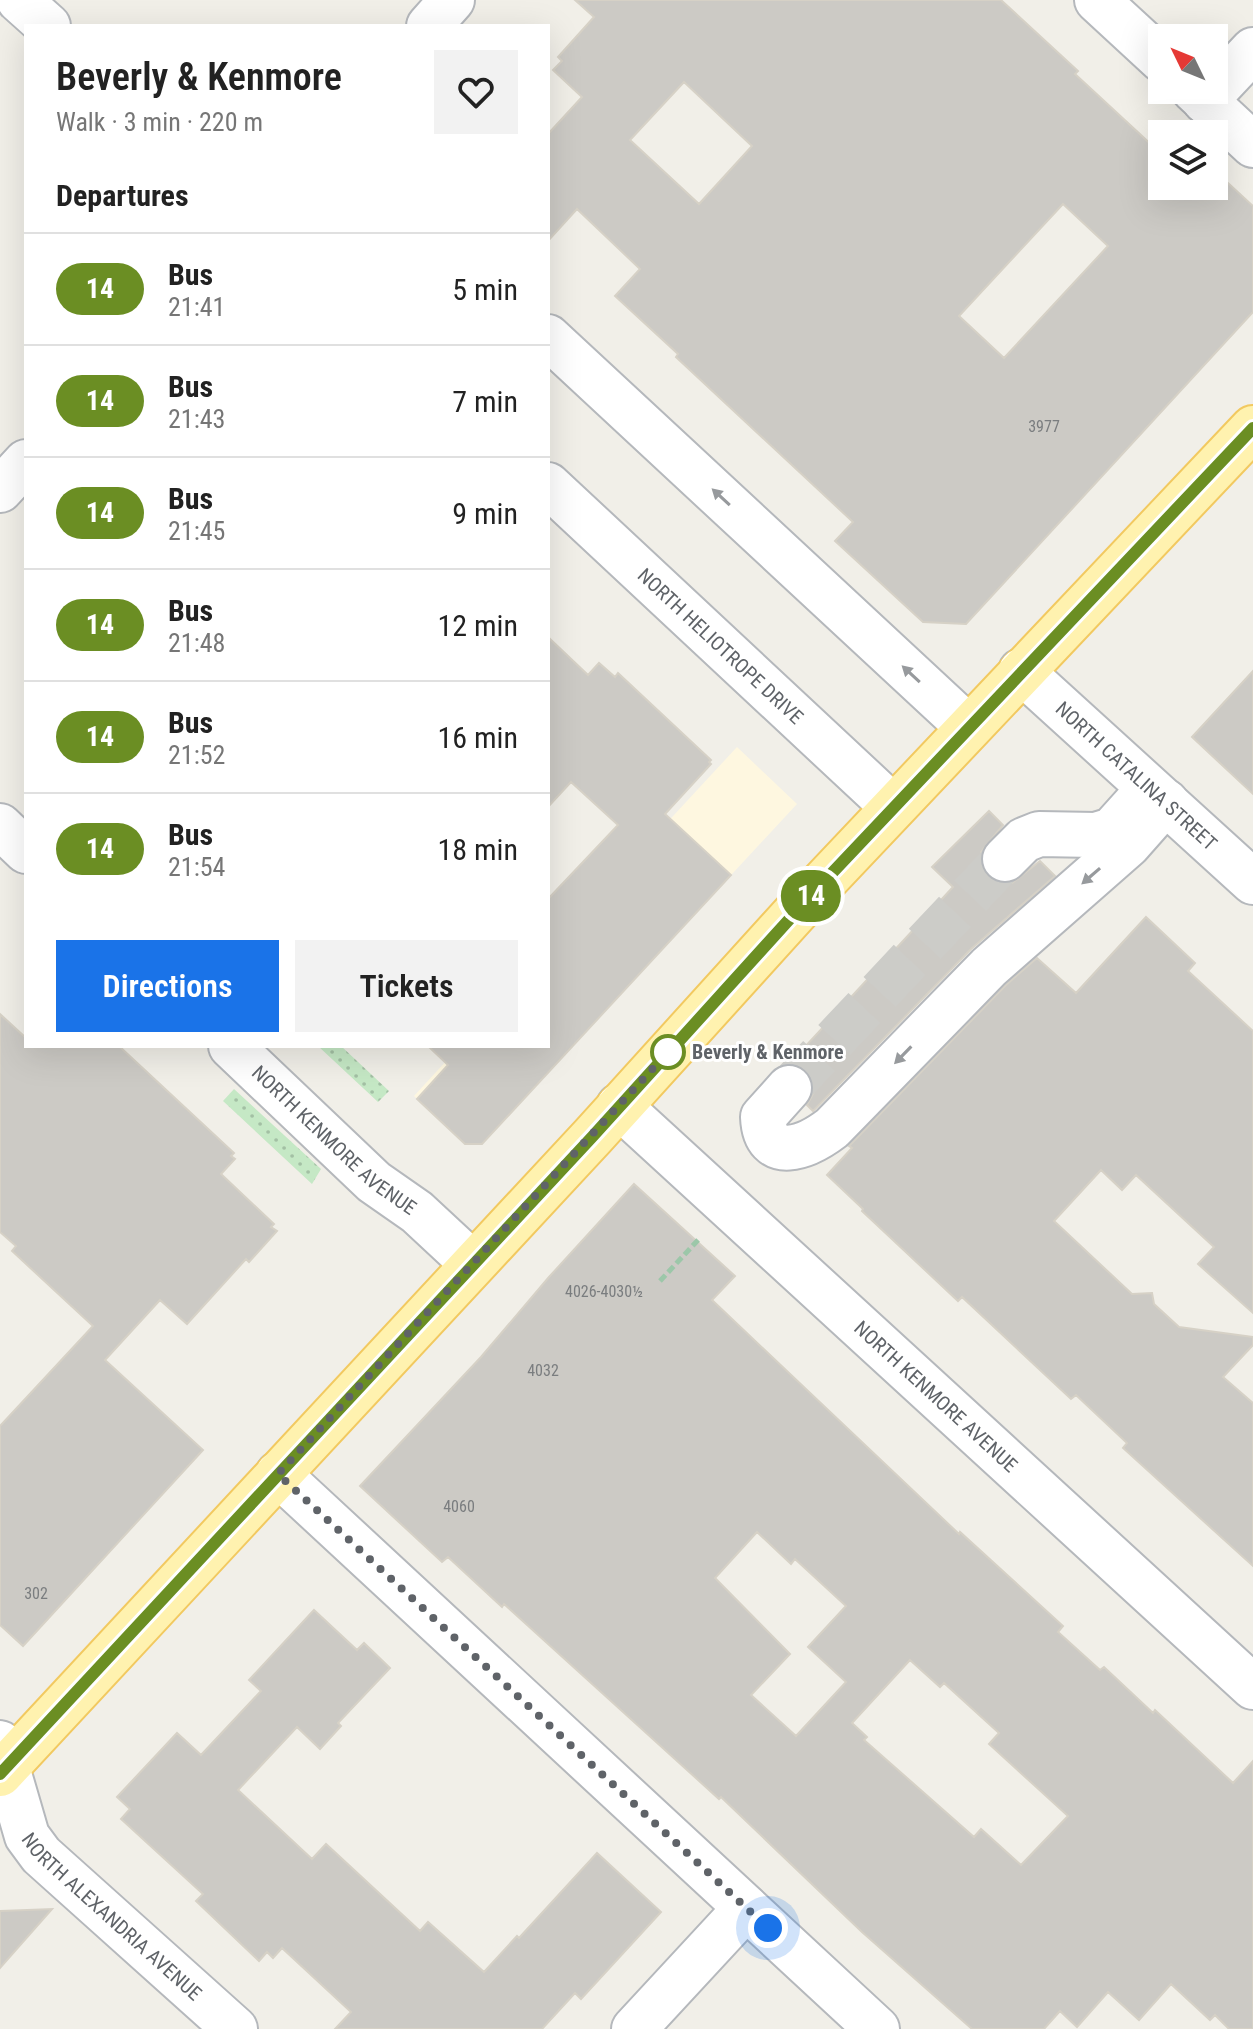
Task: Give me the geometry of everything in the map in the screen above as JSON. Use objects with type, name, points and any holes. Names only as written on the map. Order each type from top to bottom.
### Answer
[{"type":"main road","points":[[2,1761],[278,1474],[893,807],[1253,428]]},
{"type":"street","points":[[19,0],[46,24]]},
{"type":"street","points":[[431,24],[452,0]]},
{"type":"street","points":[[1097,0],[1148,47]]},
{"type":"street","points":[[1228,71],[1253,50]]},
{"type":"street","points":[[1210,104],[1253,145]]},
{"type":"street","points":[[550,339],[968,727]]},
{"type":"street","points":[[0,490],[24,464]]},
{"type":"street","name":"NORTH HELIOTROPE DRIVE","points":[[550,487],[893,807]]},
{"type":"street","name":"NORTH CATALINA STREET","points":[[1021,671],[1253,882]]},
{"type":"street","points":[[1005,859],[1024,840],[1039,834],[1096,835],[1112,830],[1158,795]]},
{"type":"street","points":[[789,1088],[763,1117],[764,1131],[775,1143],[790,1150],[813,1143],[832,1128],[989,967],[1128,845],[1158,795]]},
{"type":"street","points":[[0,826],[24,849]]},
{"type":"street","name":"NORTH KENMORE AVENUE","points":[[233,1048],[374,1182],[417,1212],[473,1264]]},
{"type":"street","name":"NORTH KENMORE AVENUE","points":[[619,1106],[1253,1687]]},
{"type":"street","points":[[278,1474],[877,2029]]},
{"type":"street","name":"NORTH ALEXANDRIA AVENUE","points":[[2,1761],[27,1836],[41,1855],[235,2029]]},
{"type":"street","points":[[634,2029],[746,1908]]},
{"type":"path","points":[[660,1281],[699,1239]]},
{"type":"shaded area","points":[[737,747],[797,804],[482,1144],[465,1144],[414,1096],[458,1048],[550,1048],[550,949]]},
{"type":"green space","points":[[320,1048],[343,1048],[389,1091],[378,1102]]},
{"type":"green space","points":[[234,1089],[321,1169],[312,1184],[223,1101]]},
{"type":"building","points":[[575,0],[1001,0],[1148,142],[1148,200],[1228,200],[1228,183],[1253,206],[1253,312],[966,624],[923,622],[835,541],[853,522],[615,296],[640,269],[577,209],[550,239],[550,132],[582,97],[553,70],[562,61],[558,57],[594,17]],"holes":[[[684,82],[752,146],[699,204],[630,140]],[[1063,204],[1108,246],[1004,358],[959,316]]]},
{"type":"building","points":[[550,639],[588,675],[599,663],[615,677],[618,673],[711,760],[711,764],[665,814],[731,875],[482,1144],[465,1144],[417,1099],[448,1065],[430,1048],[550,1048],[550,897],[618,825],[571,782],[550,805]]},
{"type":"building","points":[[1253,671],[1253,794],[1192,737]]},
{"type":"building","points":[[989,811],[1003,825],[981,852],[981,865],[988,877],[999,883],[1012,883],[1040,861],[1055,876],[971,949],[813,1111],[807,1105],[814,1092],[812,1080],[805,1069],[789,1064],[953,887],[932,867]]},
{"type":"building","points":[[1146,917],[1195,963],[1188,971],[1253,1031],[1253,1313],[1198,1264],[1214,1247],[1136,1175],[1122,1190],[1101,1170],[1054,1221],[1132,1294],[1152,1293],[1154,1304],[1179,1327],[1253,1337],[1253,1345],[1223,1377],[1253,1403],[1253,1566],[1123,1448],[1127,1443],[1076,1395],[1071,1399],[962,1297],[958,1301],[827,1175],[852,1148],[849,1146],[1006,985],[1037,958],[1076,993]]},
{"type":"building","points":[[0,1014],[24,1036],[24,1048],[121,1048],[234,1153],[231,1156],[235,1159],[221,1174],[274,1224],[271,1227],[277,1231],[249,1262],[246,1259],[187,1324],[160,1300],[105,1360],[203,1450],[23,1646],[0,1625],[0,1426],[93,1326],[12,1251],[16,1246],[0,1232]]},
{"type":"building","points":[[634,1184],[735,1276],[712,1300],[959,1534],[1063,1626],[1058,1632],[1100,1670],[1104,1667],[1153,1713],[1155,1710],[1233,1783],[1253,1761],[1253,2029],[1229,2029],[1215,2015],[1210,2020],[1171,1984],[1139,2020],[1108,1992],[1077,2027],[1060,2011],[1044,2029],[972,2029],[862,1932],[721,1797],[719,1799],[504,1604],[502,1607],[448,1557],[442,1562],[360,1486],[481,1357]],"holes":[[[757,1532],[791,1564],[795,1559],[846,1606],[808,1647],[846,1682],[796,1736],[751,1695],[790,1654],[715,1578]],[[910,1660],[940,1687],[944,1683],[999,1733],[989,1744],[1068,1816],[1021,1865],[981,1829],[974,1837],[864,1740],[867,1737],[852,1723]]]},
{"type":"building","points":[[314,1610],[357,1650],[364,1643],[390,1668],[338,1723],[341,1726],[320,1749],[297,1727],[238,1790],[312,1859],[326,1844],[420,1931],[428,1922],[484,1972],[597,1853],[661,1912],[581,1999],[575,1993],[542,2029],[335,2029],[351,2012],[282,1948],[273,1958],[267,1952],[259,1961],[196,1901],[203,1894],[121,1819],[130,1809],[117,1797],[177,1733],[201,1755],[261,1691],[249,1680]]},
{"type":"building","points":[[52,1909],[0,1968],[0,1911]]},
{"type":"tunnel","points":[[789,1088],[1005,859]]},
{"type":"bus line","name":"14","points":[[0,1774],[593,1136],[815,891],[1253,428]]},
{"type":"place","name":"Beverly & Kenmore","points":[[668,1052]]},
{"type":"route","points":[[668,1052],[670,1050],[278,1474],[768,1928]]}]
